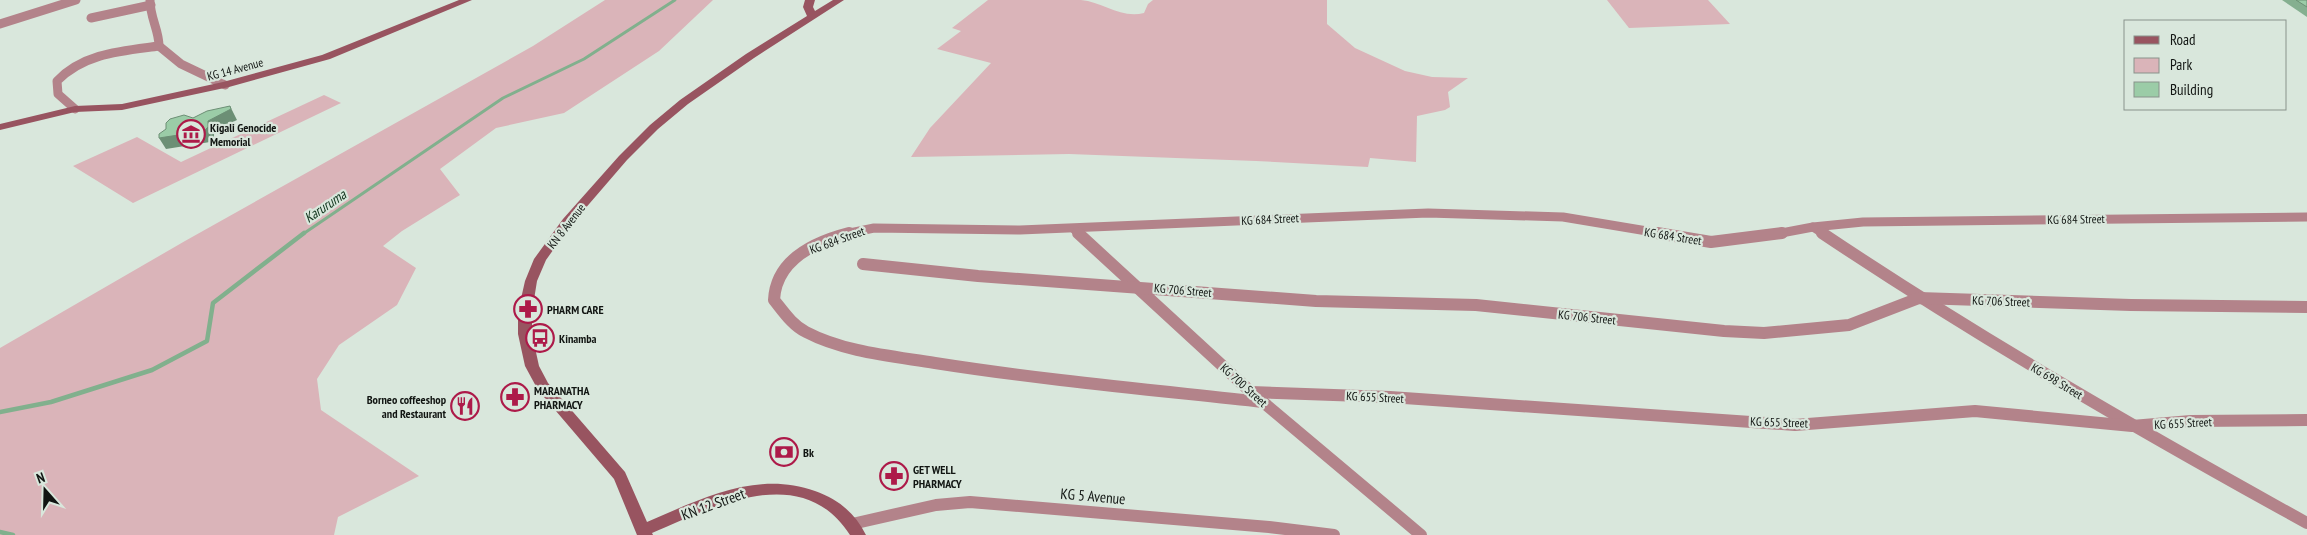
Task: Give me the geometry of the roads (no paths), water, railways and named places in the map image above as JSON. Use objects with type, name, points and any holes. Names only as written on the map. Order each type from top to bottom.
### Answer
[{"type":"main road","name":"KG 14 Avenue","points":[[0,126],[75,110],[122,107],[225,85],[326,57],[464,0]]},
{"type":"main road","points":[[810,0],[808,7],[812,16]]},
{"type":"main road","name":"KN 8 Avenue","points":[[644,532],[620,476],[543,386],[532,366],[525,334],[525,312],[531,281],[540,260],[567,222],[623,158],[654,127],[693,96],[839,0]]},
{"type":"main road","name":"KN 12 Street","points":[[644,532],[732,494],[779,489],[811,495],[838,508],[855,529]]},
{"type":"street","points":[[0,24],[76,0]]},
{"type":"street","points":[[91,18],[151,2],[150,15],[160,37],[159,46]]},
{"type":"street","points":[[75,110],[58,94],[56,81],[64,72],[100,55],[159,46],[181,64],[225,85]]},
{"type":"street","name":"KG 684 Street","points":[[1263,402],[993,372],[874,353],[829,342],[805,332],[795,325],[774,300],[774,282],[790,262],[817,246],[859,230],[874,228],[1074,229],[1428,213],[1563,217],[1711,242],[1756,238],[1813,227],[1863,222],[2307,217]]},
{"type":"street","name":"KG 698 Street","points":[[1813,227],[1919,298],[2132,426],[2307,523]]},
{"type":"street","name":"KG 700 Street","points":[[1074,229],[1251,392],[1421,535]]},
{"type":"street","name":"KG 706 Street","points":[[863,264],[978,276],[1137,286],[1316,301],[1476,305],[1724,331],[1764,333],[1849,324],[1919,298],[2130,305],[2307,307]]},
{"type":"street","name":"KG 655 Street","points":[[1251,392],[1390,397],[1795,425],[1975,411],[2132,426],[2191,421],[2307,420]]},
{"type":"street","name":"KG 5 Avenue","points":[[855,529],[936,505],[970,502],[1260,526],[1334,535]]},
{"type":"waterway","name":"Karuruma","points":[[303,234],[503,98],[584,59],[675,0]]},
{"type":"waterway","name":"Karuruma","points":[[0,412],[51,402],[152,370],[207,341],[213,303],[304,233]]},
{"type":"waterway","points":[[0,532],[13,535]]},
{"type":"place","name":"Kigali Genocide Memorial","points":[[191,134]]},
{"type":"place","name":"PHARM CARE","points":[[528,309]]},
{"type":"place","name":"Kinamba","points":[[540,338]]},
{"type":"place","name":"MARANATHA PHARMACY","points":[[515,397]]},
{"type":"place","name":"Borneo coffeeshop and Restaurant","points":[[465,406]]},
{"type":"place","name":"Bk","points":[[784,452]]},
{"type":"place","name":"GET WELL PHARMACY","points":[[894,476]]}]
